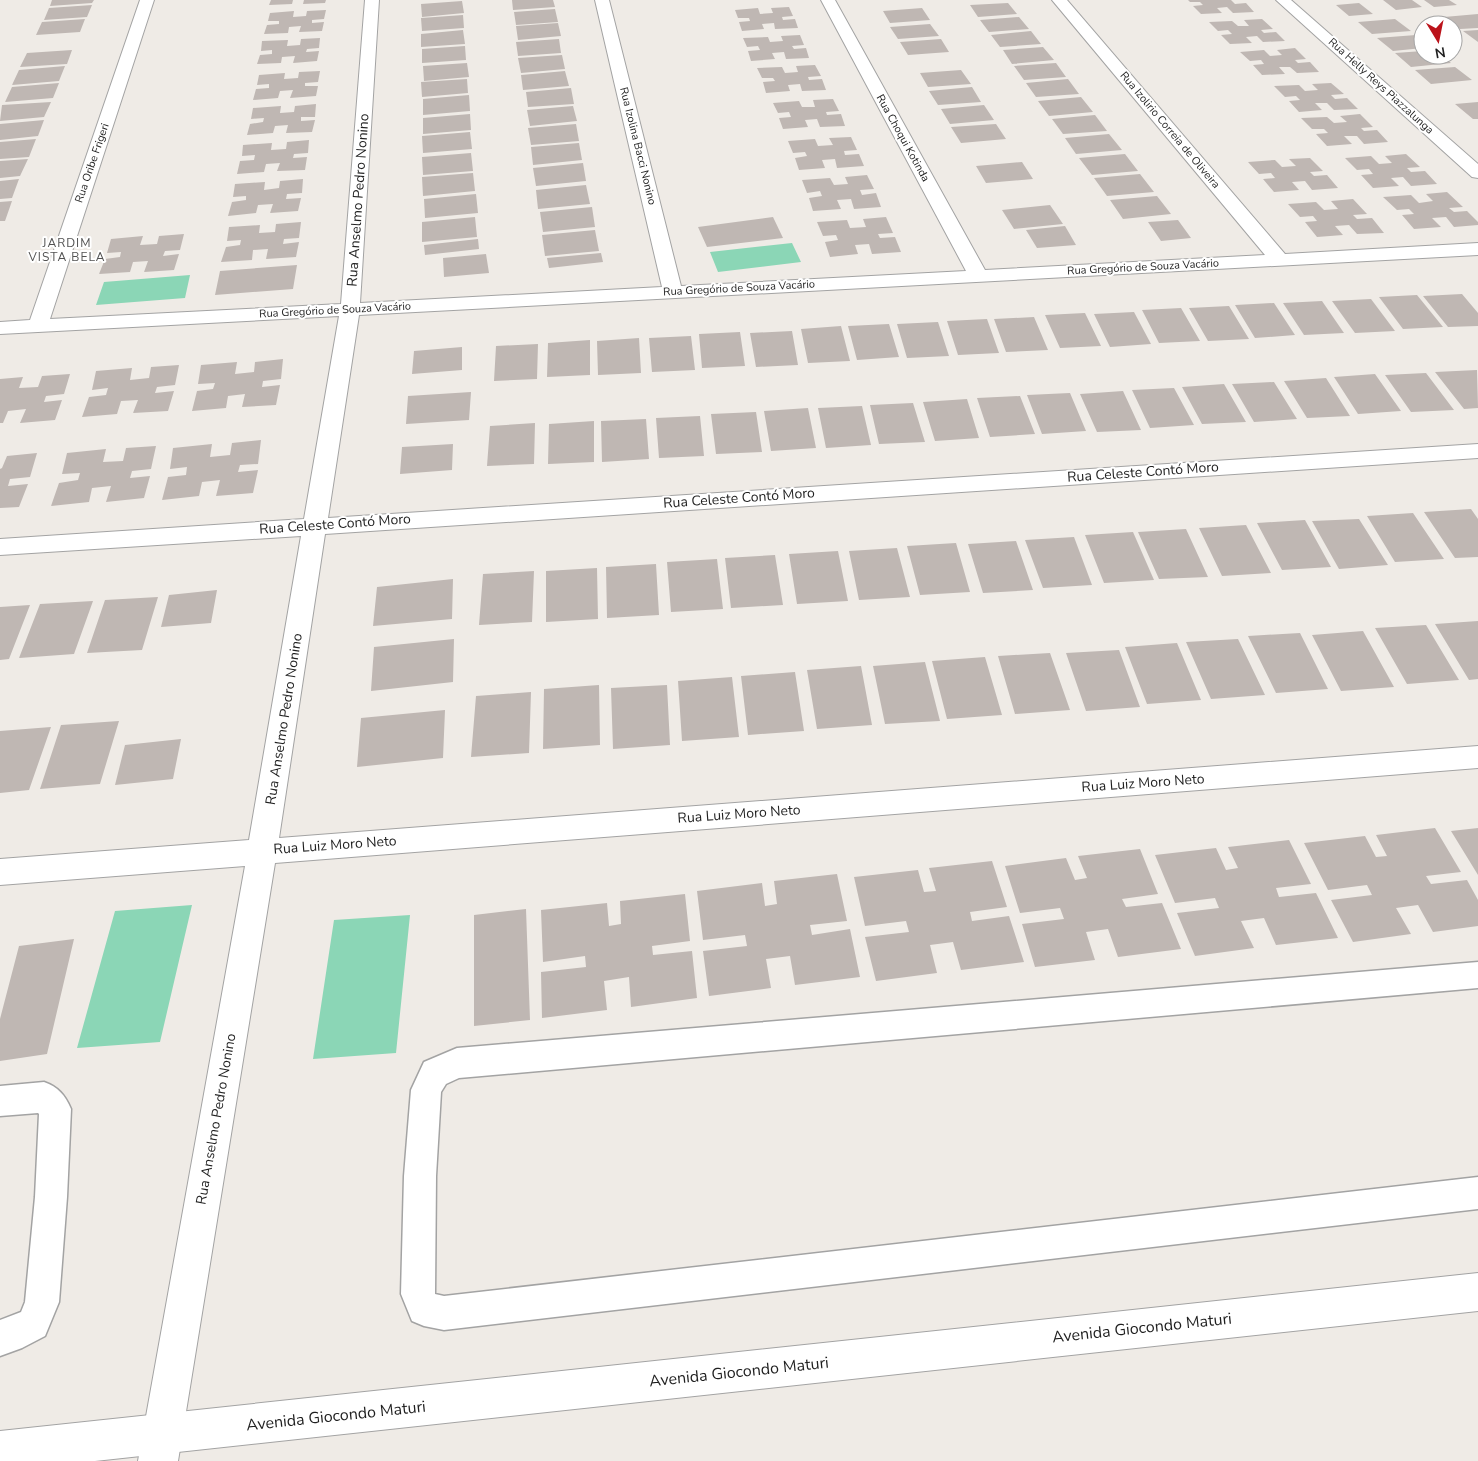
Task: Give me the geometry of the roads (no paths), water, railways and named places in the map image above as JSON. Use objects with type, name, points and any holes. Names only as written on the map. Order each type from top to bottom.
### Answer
[{"type":"street","name":"Rua Oribe Frigeri","points":[[38,326],[147,0]]},
{"type":"street","name":"Rua Anselmo Pedro Nonino","points":[[160,1448],[262,851],[350,309],[372,0]]},
{"type":"street","name":"Rua Izolina Bacci Nonino","points":[[602,0],[673,292]]},
{"type":"street","name":"Rua Choqui Kotinda","points":[[828,0],[979,276]]},
{"type":"street","name":"Rua Izolirio Correia de Oliveira","points":[[1059,0],[1280,260]]},
{"type":"street","name":"Rua Helly Reys Piazzalunga","points":[[1283,0],[1478,173]]},
{"type":"street","name":"Rua Gregório de Souza Vacário","points":[[0,328],[1478,249]]},
{"type":"street","name":"Rua Celeste Contó Moro","points":[[0,547],[1478,450]]},
{"type":"street","name":"Rua Luiz Moro Neto","points":[[0,872],[1478,757]]},
{"type":"street","name":"Avenida Giocondo Maturi","points":[[0,1452],[160,1448],[1478,1292]]},
{"type":"lane","points":[[1478,975],[457,1063],[435,1074],[426,1090],[420,1176],[418,1294],[424,1309],[444,1313],[1478,1194]]},
{"type":"lane","points":[[0,1101],[44,1097],[55,1109],[51,1197],[42,1302],[32,1324],[10,1336],[0,1338]]},
{"type":"district","name":"JARDIM VISTA BELA","points":[[67,250]]}]
